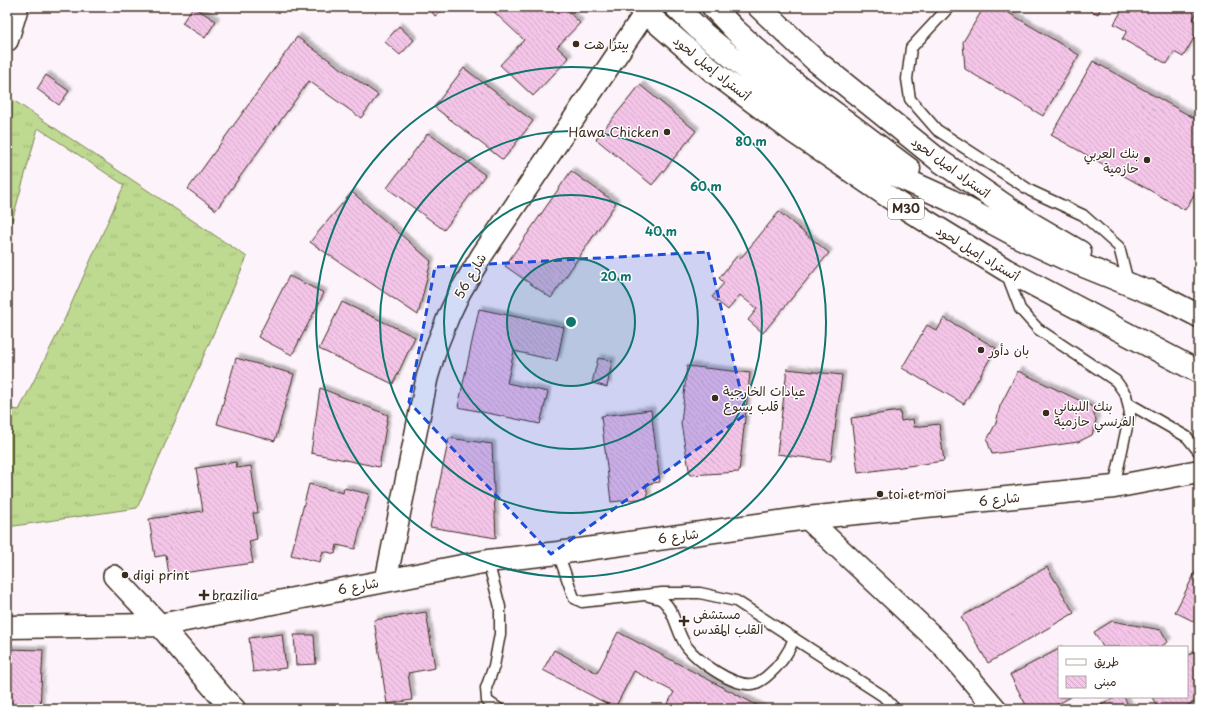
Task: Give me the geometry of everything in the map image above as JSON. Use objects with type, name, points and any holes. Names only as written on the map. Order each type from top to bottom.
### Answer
[{"type":"main road","points":[[7,40],[17,7]]},
{"type":"main road","points":[[676,7],[704,34],[773,91],[848,146],[885,170],[948,199],[1050,252],[1163,298],[1199,316]]},
{"type":"main road","points":[[713,7],[735,30],[788,78],[948,199]]},
{"type":"main road","name":"اتستراد اميل لحود","points":[[759,7],[816,61],[940,161],[1032,224],[1163,298]]},
{"type":"main road","name":"أتستراد إميل لحود","points":[[642,10],[715,72],[795,133],[904,208],[1006,270],[1199,372]]},
{"type":"main road","name":"شارع 6","points":[[7,627],[160,624],[488,561],[558,553],[807,518],[1114,487],[1199,471]]},
{"type":"main road","points":[[160,624],[221,696],[234,709]]},
{"type":"street","name":"شارع 56","points":[[386,580],[427,378],[437,345],[449,315],[460,292],[482,255],[642,10]]},
{"type":"street","points":[[807,518],[942,645],[996,709]]},
{"type":"street","points":[[114,576],[160,624]]},
{"type":"lane","points":[[949,7],[911,48],[907,79],[910,99],[937,130],[1031,191],[1083,215],[1119,247],[1126,278]]},
{"type":"lane","points":[[1006,270],[1020,309],[1038,330],[1116,381],[1126,395],[1130,413],[1128,428],[1114,487]]},
{"type":"lane","points":[[1128,403],[1187,436],[1199,452]]},
{"type":"lane","points":[[558,553],[574,598],[582,602],[662,593],[700,593],[736,601],[883,696],[895,709]]},
{"type":"lane","points":[[488,561],[500,607],[500,634],[494,666],[486,688],[487,701],[499,709]]},
{"type":"lane","points":[[645,595],[663,601],[669,608],[686,647],[696,657],[731,680],[753,684],[762,680],[780,663],[792,646],[794,638]]},
{"type":"highlighted area","points":[[708,252],[746,414],[551,554],[409,402],[435,267]]},
{"type":"green space","points":[[7,96],[247,257],[137,508],[7,527],[7,408],[19,410],[61,327],[124,185],[38,128],[7,239]]},
{"type":"building","points":[[193,7],[216,21],[205,38],[182,23]]},
{"type":"building","points":[[428,7],[447,7],[435,16]]},
{"type":"building","points":[[499,7],[563,7],[580,23],[557,47],[569,58],[533,96],[500,65],[524,40],[494,12]]},
{"type":"building","points":[[984,7],[999,7],[1079,55],[1043,116],[965,69],[963,42]]},
{"type":"building","points":[[1083,7],[1101,7],[1098,14]]},
{"type":"building","points":[[1124,7],[1189,7],[1197,12],[1193,19],[1199,22],[1199,29],[1183,57],[1174,52],[1167,64],[1122,39],[1127,31],[1114,24]]},
{"type":"building","points":[[399,26],[414,40],[400,55],[385,42]]},
{"type":"building","points":[[297,37],[378,95],[361,118],[309,81],[216,210],[188,189]]},
{"type":"building","name":"بنك العربي حازمية","points":[[1093,61],[1199,121],[1199,186],[1185,210],[1051,135]]},
{"type":"building","points":[[464,68],[533,121],[503,160],[434,107]]},
{"type":"building","points":[[46,75],[69,91],[59,105],[37,89]]},
{"type":"building","points":[[640,85],[696,131],[652,185],[596,139]]},
{"type":"building","points":[[428,133],[485,175],[444,230],[387,188]]},
{"type":"building","points":[[571,171],[616,203],[551,298],[505,266]]},
{"type":"building","points":[[352,192],[431,261],[418,315],[310,242]]},
{"type":"building","points":[[779,212],[829,253],[763,333],[748,320],[757,309],[740,295],[728,310],[712,297],[724,283],[719,278],[737,256],[740,259]]},
{"type":"building","points":[[289,276],[324,293],[292,355],[258,337]]},
{"type":"building","points":[[342,302],[415,337],[393,384],[319,349]]},
{"type":"building","points":[[479,309],[564,327],[557,361],[514,351],[507,383],[548,392],[540,424],[458,407]]},
{"type":"building","points":[[944,318],[996,348],[964,404],[902,368],[927,325],[937,331]]},
{"type":"building","points":[[236,358],[294,374],[275,441],[217,424]]},
{"type":"building","points":[[598,358],[612,361],[607,387],[592,383]]},
{"type":"building","name":"عيادات الخارجية قلب يسوع","points":[[687,366],[750,373],[739,472],[690,475],[681,424]]},
{"type":"building","points":[[787,369],[842,375],[831,461],[777,454]]},
{"type":"building","name":"بنك اللبناني الفرنسي حازمية","points":[[1018,371],[1091,406],[1096,420],[1092,435],[1078,442],[992,454],[987,440],[996,423],[1000,406]]},
{"type":"building","points":[[320,388],[388,415],[379,467],[311,453]]},
{"type":"building","points":[[651,410],[660,482],[646,484],[648,498],[611,502],[601,416]]},
{"type":"building","points":[[900,411],[901,421],[913,419],[914,427],[939,424],[944,461],[858,473],[851,418]]},
{"type":"building","points":[[449,438],[492,444],[496,538],[430,527]]},
{"type":"building","points":[[236,462],[237,468],[251,466],[258,513],[253,513],[257,539],[249,541],[253,563],[169,575],[166,555],[155,557],[149,519],[203,511],[196,468]]},
{"type":"building","points":[[309,484],[343,493],[344,488],[369,494],[355,549],[337,545],[335,554],[323,551],[320,562],[291,555]]},
{"type":"building","points":[[1199,565],[1199,624],[1175,612]]},
{"type":"building","points":[[1047,567],[1074,613],[988,663],[961,617]]},
{"type":"building","points":[[426,612],[435,668],[408,673],[412,700],[387,704],[374,620]]},
{"type":"building","points":[[1112,621],[1161,630],[1168,642],[1162,646],[1102,646],[1094,632]]},
{"type":"building","points":[[618,632],[764,709],[665,709],[674,692],[634,671],[615,708],[543,670],[554,650],[597,673]]},
{"type":"building","points":[[282,634],[286,668],[253,672],[249,638]]},
{"type":"building","points":[[294,635],[314,635],[316,664],[296,665]]},
{"type":"building","points":[[7,649],[43,650],[40,708],[7,707]]},
{"type":"building","points":[[1058,650],[1058,698],[1069,698],[1049,709],[1028,709],[1010,675]]},
{"type":"building","points":[[1199,650],[1199,699],[1181,709],[1158,709],[1152,698],[1188,698],[1188,656]]},
{"type":"building","points":[[1114,698],[1124,698],[1130,709],[1094,709]]},
{"type":"place","name":"بيتزا هت","points":[[576,44]]},
{"type":"place","name":"Hawa Chicken","points":[[667,132]]},
{"type":"place","name":"بنك العربي حازمية","points":[[1147,160]]},
{"type":"place","name":"بان دأور","points":[[981,350]]},
{"type":"place","name":"عيادات الخارجية قلب يسوع","points":[[715,398]]},
{"type":"place","name":"بنك اللبناني الفرنسي حازمية","points":[[1046,413]]},
{"type":"place","name":"toi et moi","points":[[880,494]]},
{"type":"place","name":"digi print","points":[[125,575]]},
{"type":"place","name":"brazilia","points":[[204,595]]},
{"type":"place","name":"مستشفى القلب المقدس","points":[[684,621]]}]
